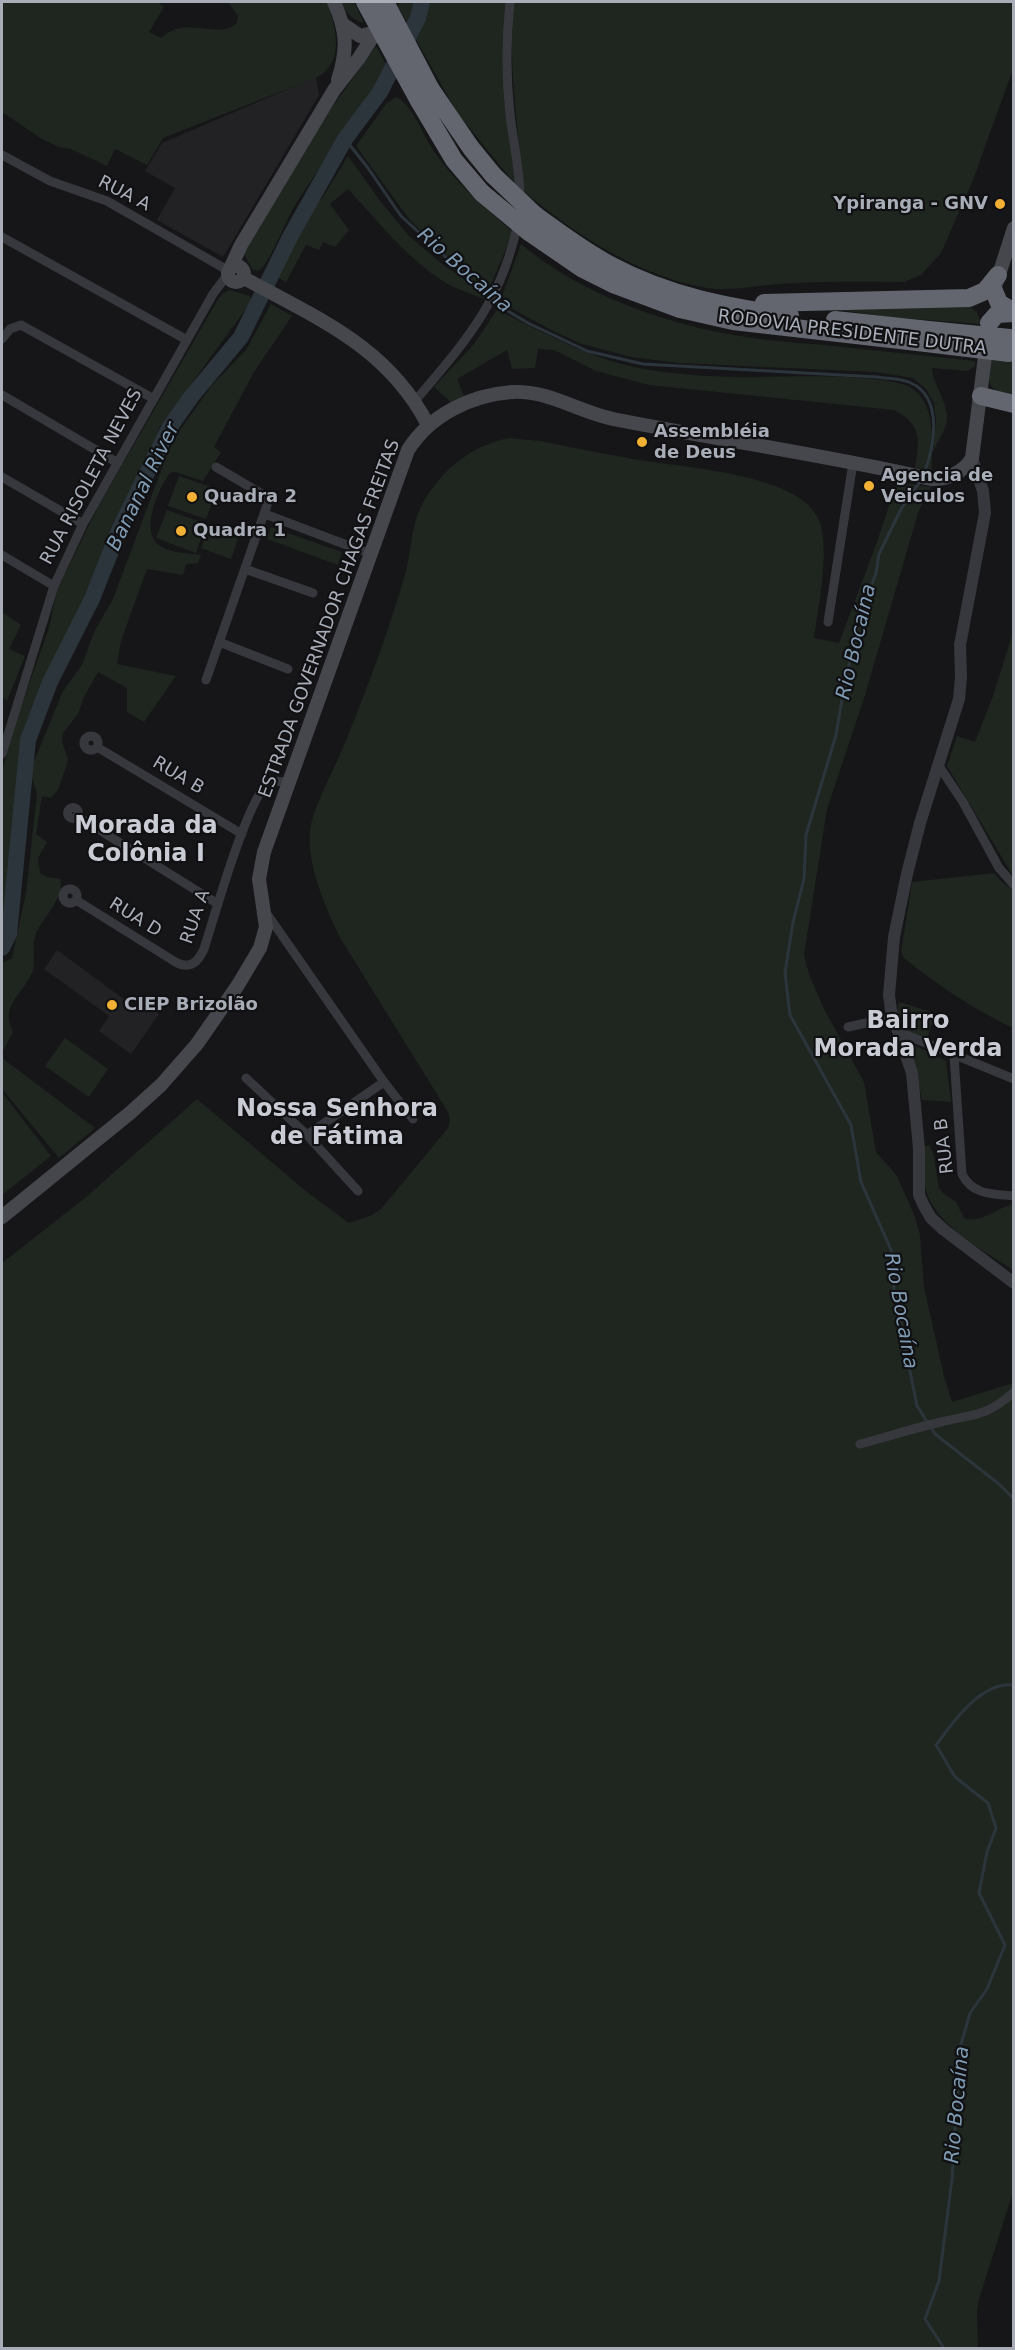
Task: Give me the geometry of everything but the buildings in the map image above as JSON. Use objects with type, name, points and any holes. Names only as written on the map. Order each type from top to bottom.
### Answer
[{"type":"highway","name":"RODOVIA PRESIDENTE DUTRA","points":[[365,2],[424,94],[532,224],[560,255],[613,284],[680,309],[733,321],[1012,345]]},
{"type":"highway","name":"RODOVIA PRESIDENTE DUTRA","points":[[385,2],[454,160],[482,193],[532,224],[612,266],[681,294],[717,305],[927,337]]},
{"type":"highway","points":[[969,298],[996,283]]},
{"type":"highway","points":[[996,283],[994,296],[1000,304],[1014,312]]},
{"type":"highway","points":[[717,305],[969,298],[985,300],[989,318],[1014,312]]},
{"type":"highway","points":[[981,396],[1014,404]]},
{"type":"main road","points":[[334,2],[344,25],[343,62],[334,90]]},
{"type":"main road","name":"RUA RISOLETA NEVES","points":[[236,274],[241,245],[334,90],[360,58],[391,2]]},
{"type":"main road","points":[[344,25],[360,36],[377,30]]},
{"type":"main road","points":[[972,458],[989,318],[996,283],[1014,228]]},
{"type":"main road","points":[[236,274],[340,332],[374,355],[416,401],[428,424]]},
{"type":"main road","name":"ESTRADA GOVERNADOR CHAGAS FREITAS","points":[[2,1217],[161,1085],[191,1052],[256,956],[265,932],[260,885],[261,862],[289,782],[360,549],[408,450],[428,424],[443,414],[489,396],[513,392],[548,397],[609,418],[904,472],[931,479],[943,479],[954,474],[966,467],[972,458]]},
{"type":"street","points":[[416,401],[464,342],[488,307],[514,241],[520,214],[520,182],[510,114],[507,29],[510,2]]},
{"type":"street","name":"RUA A","points":[[2,154],[50,181],[107,201],[236,274]]},
{"type":"street","points":[[2,237],[187,340]]},
{"type":"street","name":"RUA RISOLETA NEVES","points":[[2,754],[5,730],[54,586],[83,524],[213,294],[236,274]]},
{"type":"street","points":[[2,339],[10,329],[21,325],[154,399]]},
{"type":"street","points":[[2,395],[118,464]]},
{"type":"street","points":[[972,458],[983,491],[986,513],[960,645],[959,699],[917,834],[894,937],[889,986],[893,1017],[913,1083],[919,1149],[919,1195],[931,1218],[1014,1283]]},
{"type":"street","points":[[828,622],[853,463]]},
{"type":"street","points":[[206,680],[265,514],[267,501],[264,496],[216,467]]},
{"type":"street","points":[[2,477],[83,524]]},
{"type":"street","points":[[265,514],[360,549]]},
{"type":"street","points":[[2,555],[54,586]]},
{"type":"street","points":[[245,569],[313,593]]},
{"type":"street","points":[[219,642],[288,669]]},
{"type":"street","name":"RUA B","points":[[97,747],[242,834]]},
{"type":"street","points":[[939,766],[963,802],[999,868],[1014,885]]},
{"type":"street","name":"RUA A","points":[[177,963],[186,966],[196,963],[204,949],[242,834],[264,785],[273,781],[289,782]]},
{"type":"street","points":[[77,816],[218,904]]},
{"type":"street","name":"RUA D","points":[[76,900],[177,963]]},
{"type":"street","points":[[264,909],[384,1082],[413,1119]]},
{"type":"street","points":[[848,1027],[893,1017]]},
{"type":"street","points":[[899,1032],[1014,1079]]},
{"type":"street","name":"RUA B","points":[[954,1056],[964,1177],[973,1188],[982,1192],[1014,1196]]},
{"type":"street","points":[[246,1078],[307,1135],[358,1191]]},
{"type":"street","points":[[307,1135],[384,1082]]},
{"type":"street","points":[[860,1444],[942,1421],[981,1414],[1014,1392]]},
{"type":"shaded area","points":[[2,2],[158,2],[164,7],[149,32],[161,38],[181,28],[221,30],[229,28],[237,23],[238,16],[228,2],[327,2],[335,32],[335,53],[327,70],[318,77],[163,138],[147,165],[115,149],[107,166],[71,149],[59,147],[42,139],[2,112]]},
{"type":"shaded area","points":[[341,2],[354,2],[364,23],[350,15]]},
{"type":"shaded area","points":[[399,2],[416,2],[409,26],[398,7]]},
{"type":"shaded area","points":[[429,2],[508,2],[516,185],[458,114],[415,38]]},
{"type":"shaded area","points":[[513,2],[1013,2],[1013,69],[973,180],[941,253],[921,275],[904,282],[811,282],[734,289],[707,288],[657,274],[608,251],[563,222],[522,190],[513,73]]},
{"type":"shaded area","points":[[376,46],[388,68],[297,202],[263,267],[258,271],[252,269],[243,252],[330,110]]},
{"type":"shaded area","points":[[316,77],[319,95],[223,257],[157,220],[175,188],[145,171],[162,143]]},
{"type":"shaded area","points":[[396,97],[411,111],[430,145],[448,170],[468,192],[513,232],[488,292],[460,269],[409,219],[356,146],[386,104]]},
{"type":"shaded area","points":[[348,156],[409,236],[442,264],[487,295],[485,299],[446,283],[419,263],[348,189],[330,204],[349,230],[335,247],[323,242],[319,250],[306,245],[286,282],[279,278],[278,270],[303,218],[323,197]]},
{"type":"shaded area","points":[[521,244],[545,262],[599,293],[628,306],[688,325],[769,340],[975,361],[975,366],[968,371],[932,368],[947,413],[946,423],[933,451],[936,421],[934,403],[926,389],[913,378],[875,372],[678,363],[631,357],[582,344],[553,331],[500,302]]},
{"type":"shaded area","points":[[229,290],[250,296],[251,302],[159,428],[93,593],[46,685],[25,741],[12,883],[2,936],[2,772],[13,729],[49,628],[57,590],[99,505],[217,301]]},
{"type":"shaded area","points":[[271,304],[292,316],[254,372],[214,447],[221,452],[203,481],[175,472],[170,473],[160,489],[153,510],[151,531],[154,540],[160,546],[174,551],[201,555],[198,563],[186,564],[183,575],[147,569],[121,641],[117,664],[176,676],[144,722],[127,712],[127,688],[98,672],[83,699],[78,714],[63,733],[62,742],[68,760],[67,764],[58,790],[51,798],[42,796],[36,834],[47,842],[38,858],[40,873],[47,877],[60,879],[60,892],[36,933],[33,970],[11,1006],[9,1023],[13,1032],[2,1053],[2,963],[12,958],[26,893],[37,794],[30,771],[63,691],[82,665],[94,632],[113,599],[167,455],[178,433],[212,385],[246,350]]},
{"type":"shaded area","points":[[966,304],[977,312],[981,324],[888,317],[825,308]]},
{"type":"shaded area","points":[[497,310],[590,354],[650,370],[724,377],[865,378],[902,384],[921,396],[926,405],[932,438],[932,471],[915,468],[918,450],[917,434],[910,421],[894,410],[649,385],[596,371],[554,350],[538,349],[535,368],[512,369],[507,350],[457,379],[465,399],[454,405],[434,387],[474,344]]},
{"type":"shaded area","points":[[990,360],[1013,362],[1013,394],[993,389],[989,381]]},
{"type":"shaded area","points":[[509,438],[540,441],[736,475],[786,491],[805,502],[817,516],[823,542],[823,576],[814,638],[839,643],[897,482],[931,487],[918,513],[865,695],[827,809],[804,955],[809,974],[824,1009],[864,1082],[876,1152],[897,1176],[915,1217],[920,1235],[924,1287],[952,1402],[1013,1383],[1014,2189],[979,2299],[978,2348],[2,2348],[2,1263],[85,1198],[197,1099],[307,1192],[349,1223],[372,1215],[381,1209],[448,1128],[450,1120],[448,1112],[339,936],[314,871],[310,831],[315,810],[347,738],[386,634],[406,571],[414,526],[424,501],[440,479],[460,460],[483,446]]},
{"type":"shaded area","name":"Quadra 2","points":[[179,476],[217,489],[206,519],[168,506]]},
{"type":"shaded area","name":"Quadra 1","points":[[167,510],[206,524],[196,553],[156,538]]},
{"type":"shaded area","points":[[210,525],[239,535],[231,559],[201,548]]},
{"type":"shaded area","points":[[271,527],[342,552],[338,565],[267,539]]},
{"type":"shaded area","points":[[2,612],[21,625],[9,649],[25,656],[7,701],[2,696]]},
{"type":"shaded area","points":[[1013,632],[1013,876],[947,766],[957,736],[975,742],[993,696]]},
{"type":"shaded area","points":[[994,873],[1013,890],[1013,1028],[970,1005],[943,987],[904,958],[901,952],[912,882]]},
{"type":"shaded area","name":"CIEP Brizolão","points":[[57,950],[136,1008],[141,1001],[159,1014],[131,1054],[99,1031],[109,1016],[44,969]]},
{"type":"shaded area","points":[[899,1002],[935,1013],[927,1039],[903,1027],[898,1017]]},
{"type":"shaded area","points":[[65,1038],[108,1069],[89,1097],[45,1066]]},
{"type":"shaded area","points":[[910,1043],[946,1061],[951,1102],[922,1100]]},
{"type":"shaded area","points":[[2,1058],[95,1128],[59,1158],[2,1089]]},
{"type":"shaded area","points":[[2,1092],[51,1156],[2,1195]]},
{"type":"shaded area","points":[[929,1145],[933,1153],[939,1188],[956,1202],[964,1218],[977,1219],[1013,1204],[1013,1270],[958,1233],[935,1209],[924,1180],[924,1147]]},
{"type":"waterway","name":"Bananal River","points":[[2,948],[9,934],[28,740],[50,682],[92,599],[120,528],[169,428],[191,397],[241,337],[290,237],[345,139],[380,92],[418,18],[422,2]]},
{"type":"waterway","name":"Rio Bocaína","points":[[345,139],[401,216],[487,295],[501,307],[528,323],[587,351],[643,364],[877,377],[899,379],[911,383],[921,390],[928,400],[934,424],[931,451],[924,474]]},
{"type":"waterway","name":"Rio Bocaína","points":[[921,480],[901,509],[879,554],[876,574],[863,604],[845,682],[836,735],[806,835],[804,879],[793,922],[785,973],[790,1015],[851,1125],[861,1182],[892,1252],[894,1291],[917,1406],[935,1434],[999,1484],[1014,1499]]},
{"type":"waterway","name":"Rio Bocaína","points":[[944,2348],[925,2319],[939,2281],[952,2179],[960,2048],[970,2013],[987,1989],[1005,1945],[979,1893],[987,1852],[996,1828],[988,1803],[955,1777],[936,1745],[959,1715],[979,1696],[1002,1685],[1014,1685]]},
{"type":"place","name":"Ypiranga - GNV","points":[[1000,204]]},
{"type":"place","name":"Assembléia de Deus","points":[[642,442]]},
{"type":"place","name":"Agencia de Veiculos","points":[[869,486]]},
{"type":"place","name":"Quadra 2","points":[[192,497]]},
{"type":"place","name":"Quadra 1","points":[[181,531]]},
{"type":"place","name":"CIEP Brizolão","points":[[112,1005]]},
{"type":"district","name":"Morada da Colônia I","points":[[146,841]]},
{"type":"district","name":"Bairro Morada Verda","points":[[908,1036]]},
{"type":"district","name":"Nossa Senhora de Fátima","points":[[337,1124]]}]
